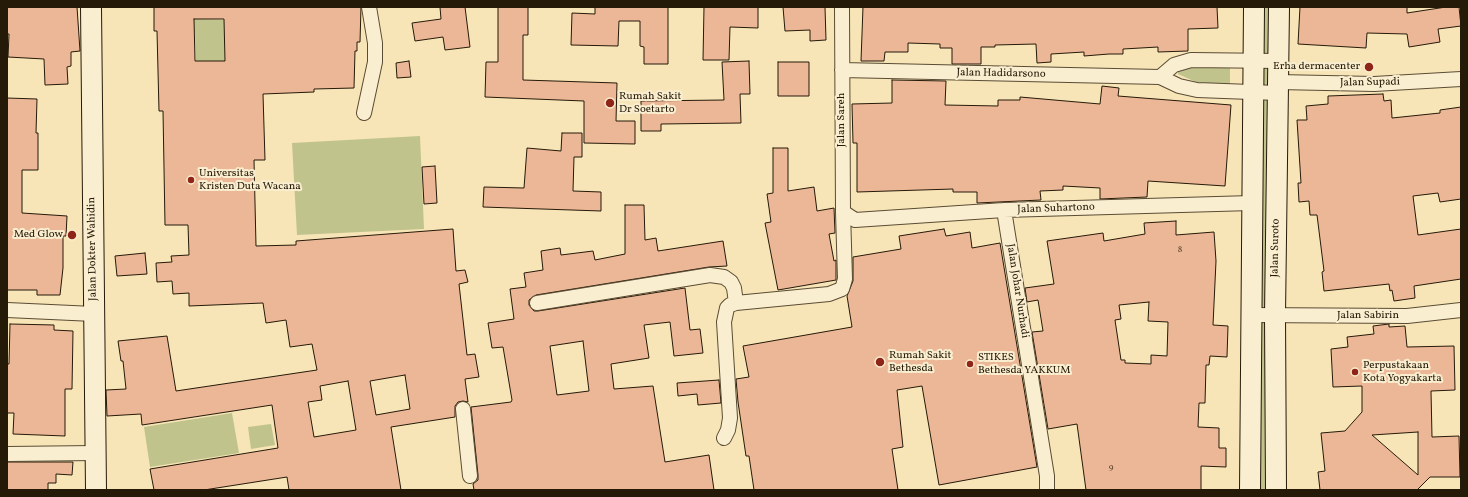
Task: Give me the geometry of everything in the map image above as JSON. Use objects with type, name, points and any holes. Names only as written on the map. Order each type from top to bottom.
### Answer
[{"type":"main road","name":"Jalan Dokter Wahidin","points":[[91,7],[96,490]]},
{"type":"main road","points":[[1250,490],[1254,7]]},
{"type":"main road","name":"Jalan Suroto","points":[[1276,490],[1275,315],[1279,7]]},
{"type":"street","points":[[364,113],[376,62],[375,43],[369,7]]},
{"type":"street","name":"Jalan Sareh","points":[[736,303],[830,294],[842,289],[845,279],[843,212],[842,7]]},
{"type":"street","points":[[1160,77],[1174,65],[1192,60],[1278,60]]},
{"type":"street","name":"Jalan Hadidarsono","points":[[842,70],[1160,77],[1190,89],[1253,92]]},
{"type":"street","name":"Jalan Supadi","points":[[1253,92],[1278,87],[1461,79]]},
{"type":"street","name":"Jalan Suhartono","points":[[843,212],[855,220],[861,220],[1004,210],[1252,203]]},
{"type":"street","name":"Jalan Johar Nurhadi","points":[[1004,210],[1047,476],[1047,490]]},
{"type":"street","points":[[537,303],[710,275],[724,277],[731,282],[734,288],[736,303],[727,308],[724,322],[730,418],[728,430],[724,438]]},
{"type":"street","points":[[7,310],[94,314]]},
{"type":"street","name":"Jalan Sabirin","points":[[1251,315],[1407,316],[1461,310]]},
{"type":"street","points":[[463,409],[470,476]]},
{"type":"street","points":[[7,454],[95,453]]},
{"type":"green space","points":[[1261,7],[1273,7],[1267,490],[1255,490]]},
{"type":"green space","points":[[190,19],[224,20],[225,61],[219,61],[197,112],[195,32],[189,31]]},
{"type":"green space","points":[[1196,64],[1230,64],[1230,85],[1196,82],[1178,74],[1178,72]]},
{"type":"green space","points":[[420,136],[424,229],[297,235],[292,143]]},
{"type":"green space","points":[[232,413],[239,453],[150,467],[144,427]]},
{"type":"green space","points":[[271,424],[275,445],[251,449],[248,427]]},
{"type":"building","points":[[7,7],[77,7],[80,51],[71,52],[71,66],[67,67],[68,84],[45,85],[44,59],[8,57],[9,34],[7,34]]},
{"type":"building","points":[[154,7],[361,7],[360,42],[357,42],[357,51],[355,51],[354,88],[314,89],[314,92],[263,94],[265,160],[254,160],[256,246],[296,245],[296,241],[453,229],[456,271],[465,270],[468,282],[459,284],[467,355],[475,354],[479,377],[465,379],[468,402],[458,402],[455,406],[455,417],[391,427],[401,490],[289,490],[287,477],[204,490],[154,490],[150,469],[278,448],[272,405],[142,425],[141,414],[107,416],[106,390],[126,389],[123,361],[121,361],[118,341],[167,336],[176,391],[317,370],[312,344],[290,347],[286,320],[266,323],[263,303],[189,306],[189,293],[173,294],[172,281],[157,282],[156,263],[172,262],[171,256],[189,255],[188,225],[165,225],[163,111],[159,111],[157,31],[154,31]],"holes":[[[194,19],[224,19],[225,61],[195,61]],[[405,375],[410,409],[376,415],[370,381]],[[348,381],[356,430],[314,437],[308,402],[322,400],[320,386]]]},
{"type":"building","points":[[440,7],[465,7],[470,47],[445,50],[443,37],[415,41],[412,23],[441,19]]},
{"type":"building","points":[[498,7],[528,7],[528,35],[523,35],[523,80],[617,83],[616,121],[635,121],[635,144],[584,143],[584,101],[485,97],[486,62],[498,62]]},
{"type":"building","points":[[595,7],[668,7],[668,64],[644,64],[644,47],[640,46],[640,21],[619,21],[618,46],[571,45],[572,13],[595,14]]},
{"type":"building","points":[[704,7],[758,7],[758,28],[730,27],[729,60],[703,60]]},
{"type":"building","points":[[783,7],[825,7],[826,40],[810,41],[810,30],[785,31]]},
{"type":"building","points":[[863,7],[1217,7],[1218,28],[1188,29],[1188,51],[1158,52],[1158,47],[1123,49],[1123,54],[1084,56],[1084,52],[1051,54],[1051,62],[1037,63],[1036,44],[995,45],[995,47],[981,47],[981,64],[952,64],[952,48],[940,48],[940,44],[908,43],[908,52],[885,52],[884,61],[861,61]]},
{"type":"building","points":[[1300,7],[1407,7],[1407,13],[1446,7],[1459,7],[1461,26],[1438,29],[1440,42],[1409,47],[1407,34],[1367,33],[1366,48],[1298,44]]},
{"type":"building","points":[[409,61],[411,77],[397,78],[396,63]]},
{"type":"building","points":[[749,61],[750,94],[740,94],[741,123],[661,124],[661,131],[641,131],[641,101],[724,100],[722,62]]},
{"type":"building","points":[[778,62],[809,62],[809,96],[778,96]]},
{"type":"building","points":[[892,80],[946,81],[945,105],[998,106],[998,100],[1020,100],[1020,97],[1100,104],[1102,86],[1119,88],[1118,96],[1231,105],[1225,186],[1148,181],[1147,197],[1100,199],[1100,188],[1063,186],[1063,190],[1040,191],[1041,200],[977,203],[977,192],[953,192],[953,189],[857,192],[857,143],[853,143],[852,104],[892,103]]},
{"type":"building","points":[[1383,94],[1384,101],[1391,100],[1392,118],[1440,113],[1440,110],[1461,107],[1461,199],[1440,202],[1438,193],[1413,196],[1418,235],[1461,229],[1461,279],[1414,286],[1415,298],[1394,301],[1389,284],[1324,291],[1322,272],[1324,271],[1317,215],[1310,215],[1309,201],[1299,202],[1298,183],[1301,183],[1297,120],[1307,120],[1306,106],[1328,104],[1328,96]]},
{"type":"building","points":[[7,98],[37,99],[36,133],[38,133],[38,170],[22,170],[22,213],[67,216],[66,236],[63,236],[63,268],[60,295],[37,295],[37,290],[7,290]]},
{"type":"building","points":[[562,133],[582,133],[582,157],[574,157],[573,191],[601,192],[601,211],[483,207],[484,187],[524,188],[527,148],[561,151]]},
{"type":"building","points":[[773,148],[788,148],[788,191],[814,187],[817,211],[834,208],[835,233],[829,234],[834,261],[836,260],[836,280],[778,290],[765,223],[771,222],[767,194],[773,193]]},
{"type":"building","points":[[435,166],[437,203],[424,204],[422,167]]},
{"type":"building","points":[[625,205],[644,205],[645,240],[656,238],[658,251],[723,241],[727,266],[709,267],[536,295],[529,300],[529,305],[534,311],[538,311],[685,288],[690,330],[700,329],[703,353],[674,356],[670,322],[644,325],[649,358],[611,364],[614,389],[653,386],[665,462],[709,455],[714,490],[474,490],[473,484],[478,480],[478,475],[471,407],[511,402],[512,400],[503,347],[492,348],[488,323],[514,319],[510,289],[526,287],[524,273],[543,270],[541,251],[560,248],[561,255],[593,251],[595,260],[625,254]],"holes":[[[583,341],[589,391],[557,395],[550,346]]]},
{"type":"building","points":[[1176,221],[1176,235],[1214,232],[1216,261],[1213,325],[1228,326],[1227,357],[1210,356],[1209,365],[1206,365],[1205,403],[1199,403],[1198,427],[1219,428],[1219,448],[1226,448],[1226,467],[1201,466],[1201,490],[1086,490],[1077,424],[1048,429],[1032,332],[1043,331],[1038,300],[1027,302],[1025,288],[1054,284],[1047,241],[1103,233],[1104,241],[1145,234],[1144,223]],"holes":[[[1149,302],[1148,321],[1168,322],[1167,356],[1151,355],[1151,364],[1125,363],[1125,360],[1121,360],[1115,320],[1121,319],[1119,305]]]},
{"type":"building","points":[[944,229],[946,236],[970,232],[972,248],[1000,243],[1037,467],[939,485],[922,386],[897,390],[903,447],[892,449],[898,490],[754,490],[749,456],[746,456],[736,379],[749,377],[743,346],[852,327],[847,296],[853,281],[853,257],[901,249],[899,236]]},
{"type":"building","points":[[145,253],[147,274],[117,276],[115,256]]},
{"type":"building","points":[[10,324],[54,325],[54,330],[73,331],[72,389],[65,389],[65,436],[13,434],[14,413],[7,413],[7,364],[9,364]]},
{"type":"building","points":[[1389,324],[1389,327],[1405,326],[1407,347],[1454,346],[1455,390],[1431,391],[1432,437],[1459,436],[1460,477],[1430,477],[1417,490],[1320,490],[1318,472],[1325,471],[1321,433],[1345,431],[1362,412],[1362,386],[1333,387],[1331,349],[1348,347],[1347,337],[1374,334],[1373,326]],"holes":[[[1418,432],[1418,475],[1372,435]]]},
{"type":"building","points":[[719,380],[721,403],[698,405],[697,394],[678,396],[677,383]]},
{"type":"building","points":[[7,462],[73,462],[72,475],[56,474],[56,483],[48,483],[48,490],[7,490]]},
{"type":"place","name":"Erha dermacenter","points":[[1369,67]]},
{"type":"place","name":"Rumah Sakit Dr Soetarto","points":[[610,103]]},
{"type":"place","name":"Universitas Kristen Duta Wacana","points":[[191,180]]},
{"type":"place","name":"Med Glow","points":[[72,235]]},
{"type":"place","name":"Rumah Sakit Bethesda","points":[[880,362]]},
{"type":"place","name":"STIKES Bethesda YAKKUM","points":[[970,364]]},
{"type":"place","name":"Perpustakaan Kota Yogyakarta","points":[[1355,372]]}]
